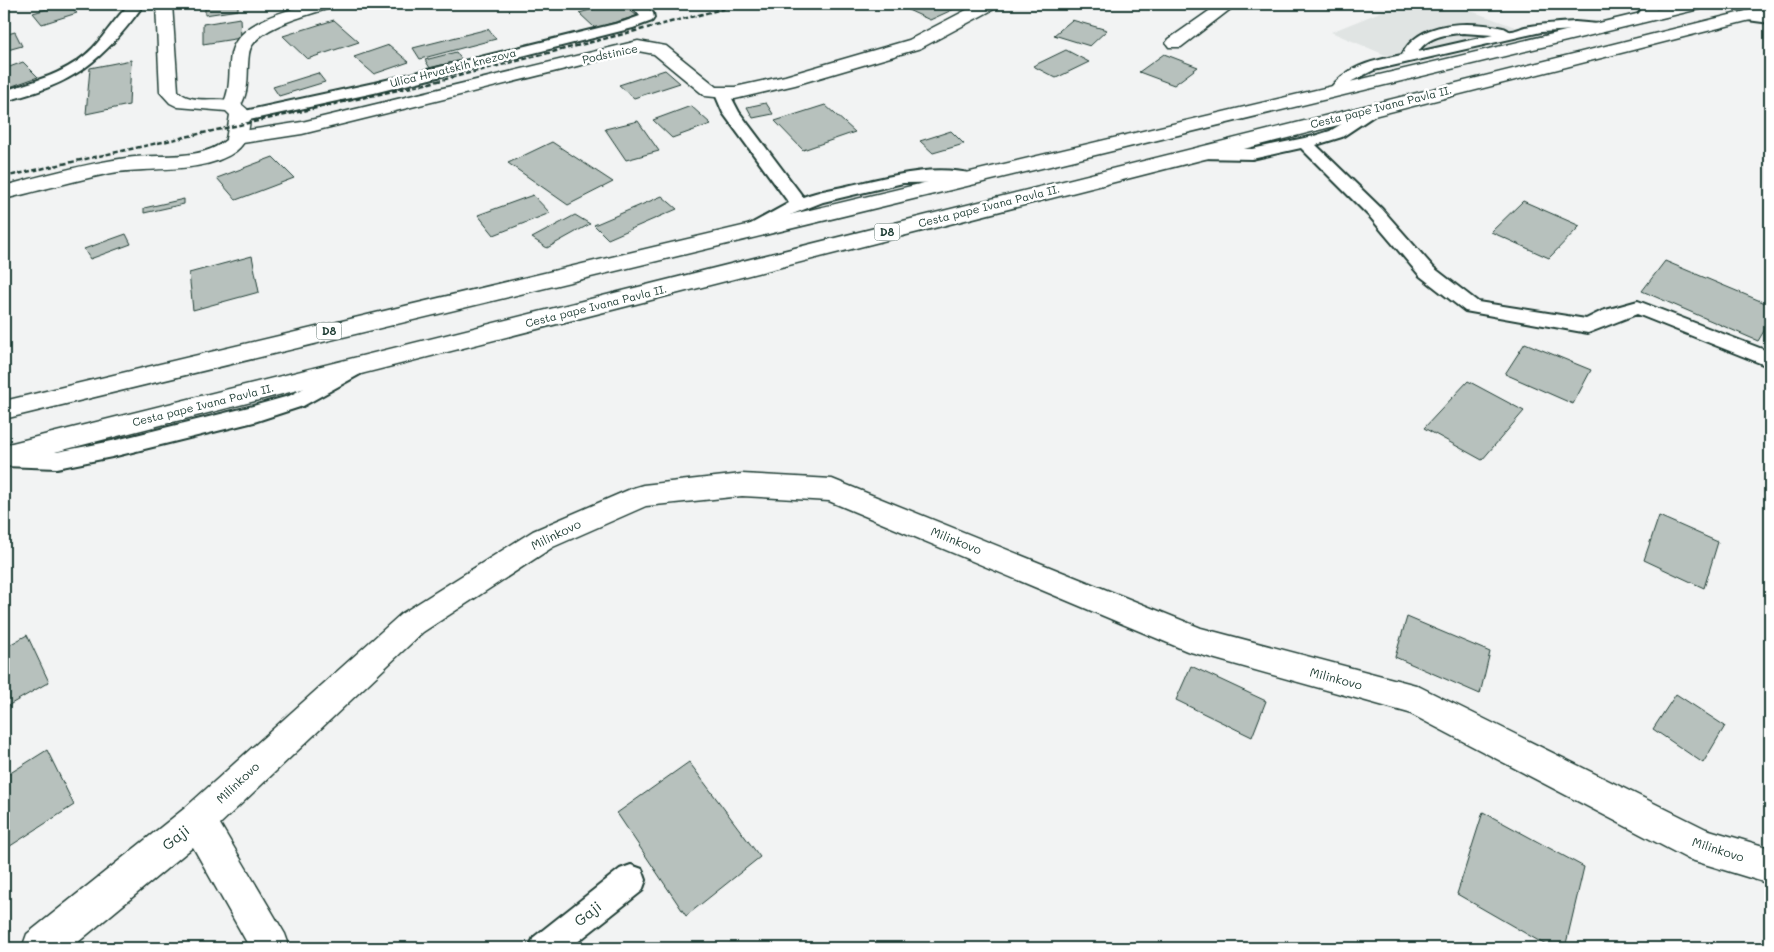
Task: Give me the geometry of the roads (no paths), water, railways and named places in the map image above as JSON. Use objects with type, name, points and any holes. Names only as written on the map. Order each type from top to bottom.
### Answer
[{"type":"main road","points":[[164,4],[169,92],[174,99],[182,103],[236,111]]},
{"type":"main road","points":[[4,192],[80,173],[130,164],[198,158],[228,149],[236,138],[241,126],[236,111],[241,83],[240,51],[247,39],[260,28],[324,4]]},
{"type":"main road","points":[[724,94],[789,81],[914,44],[990,4]]},
{"type":"main road","points":[[1175,43],[1229,4]]},
{"type":"main road","name":"D8","points":[[4,410],[755,228],[1598,28],[1648,10],[1699,4]]},
{"type":"main road","name":"Cesta pape Ivana Pavla II.","points":[[4,456],[1770,10]]},
{"type":"main road","name":"Podstinice","points":[[236,138],[302,128],[638,46],[660,50],[712,92],[724,94]]},
{"type":"main road","points":[[4,393],[42,389],[73,393]]},
{"type":"main road","name":"Milinkovo","points":[[198,820],[412,623],[543,539],[643,496],[742,485],[832,490],[1198,641],[1416,700],[1701,846],[1770,866]]},
{"type":"main road","name":"Gaji","points":[[40,948],[198,820],[271,948]]},
{"type":"lane","points":[[4,96],[61,77],[80,67],[93,56],[137,4]]},
{"type":"lane","name":"Ulica Hrvatskih knezova","points":[[236,111],[374,88],[628,25],[647,18],[646,13],[637,4]]},
{"type":"lane","points":[[1745,16],[1770,19]]},
{"type":"lane","points":[[1336,90],[1356,72],[1407,59],[1541,28],[1575,26],[1598,28]]},
{"type":"lane","points":[[724,94],[731,113],[799,204]]},
{"type":"lane","points":[[1199,153],[1252,154],[1305,143],[1336,134],[1376,108]]},
{"type":"lane","points":[[1305,143],[1376,213],[1427,272],[1472,307],[1588,326],[1609,316],[1638,307],[1770,360]]},
{"type":"lane","points":[[755,228],[799,204],[904,178],[944,176],[967,178]]},
{"type":"lane","name":"Gaji","points":[[545,948],[631,880]]},
{"type":"railway","points":[[4,177],[434,82],[742,4]]}]
